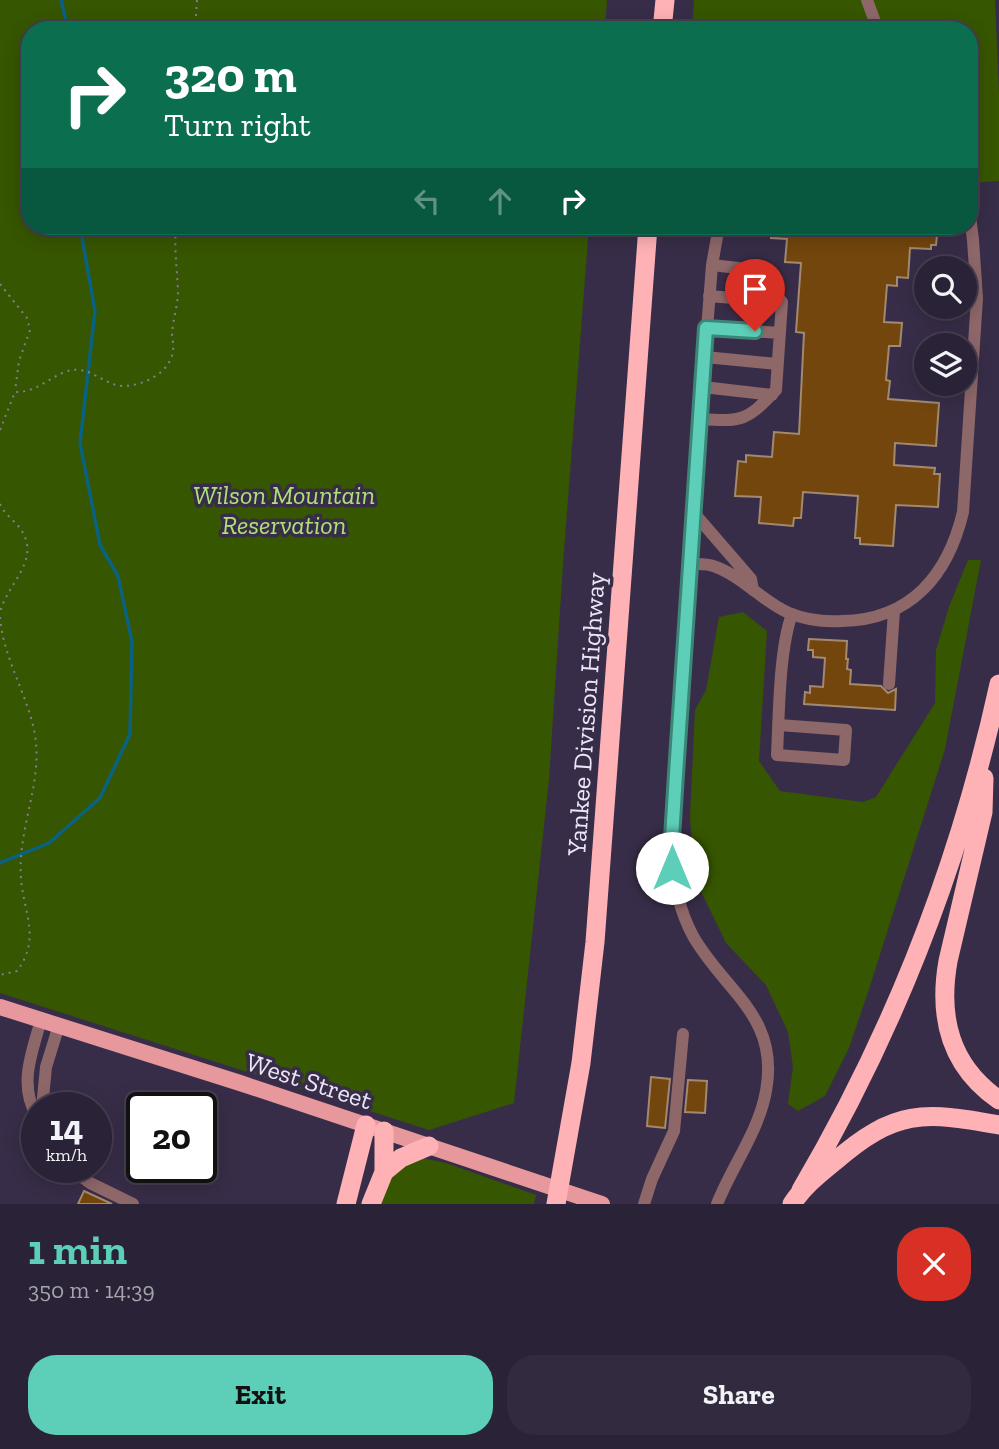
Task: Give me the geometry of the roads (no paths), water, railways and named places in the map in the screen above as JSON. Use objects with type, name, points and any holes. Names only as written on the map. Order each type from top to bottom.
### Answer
[{"type":"highway","points":[[663,21],[664,0]]},
{"type":"highway","name":"Yankee Division Highway","points":[[556,1204],[581,1063],[594,952],[647,235]]},
{"type":"highway","points":[[797,1197],[854,1094],[916,961],[951,862],[986,743],[999,684]]},
{"type":"highway","points":[[986,743],[983,812],[948,961],[944,1004],[950,1034],[960,1059],[976,1082],[999,1100]]},
{"type":"highway","points":[[797,1197],[864,1138],[900,1121],[940,1115],[999,1125]]},
{"type":"highway","points":[[375,1128],[384,1172]]},
{"type":"highway","points":[[346,1204],[375,1128]]},
{"type":"highway","points":[[371,1204],[384,1172],[401,1158],[429,1146]]},
{"type":"main road","name":"West Street","points":[[0,1007],[602,1204]]},
{"type":"street","points":[[867,0],[875,21]]},
{"type":"street","points":[[717,235],[706,328],[671,854],[680,904],[694,937],[715,968],[752,1011],[764,1040],[768,1073],[765,1097],[757,1120],[717,1204]]},
{"type":"street","points":[[690,564],[715,566],[775,606],[809,619],[871,619],[894,611],[924,588],[948,559],[963,512],[977,298],[972,235]]},
{"type":"street","points":[[701,419],[743,419],[776,390],[782,302],[755,270],[712,265]]},
{"type":"street","points":[[709,296],[782,302]]},
{"type":"street","points":[[706,328],[780,333]]},
{"type":"street","points":[[705,357],[777,364]]},
{"type":"street","points":[[703,387],[772,395]]},
{"type":"street","points":[[694,513],[751,579],[753,590]]},
{"type":"street","points":[[889,684],[894,611]]},
{"type":"street","points":[[779,725],[846,730],[844,760],[777,755],[779,725],[786,630],[792,614]]},
{"type":"street","points":[[27,1092],[26,1080],[41,1020]]},
{"type":"street","points":[[44,1092],[46,1067],[58,1025]]},
{"type":"street","points":[[644,1204],[674,1131],[682,1034]]},
{"type":"street","points":[[90,1183],[133,1204]]},
{"type":"waterway","points":[[61,0],[66,21]]},
{"type":"waterway","points":[[0,863],[49,843],[100,798],[130,734],[132,642],[118,576],[100,545],[80,443],[95,311],[82,235]]},
{"type":"park label","name":"Wilson Mountain Reservation","points":[[284,510]]}]
